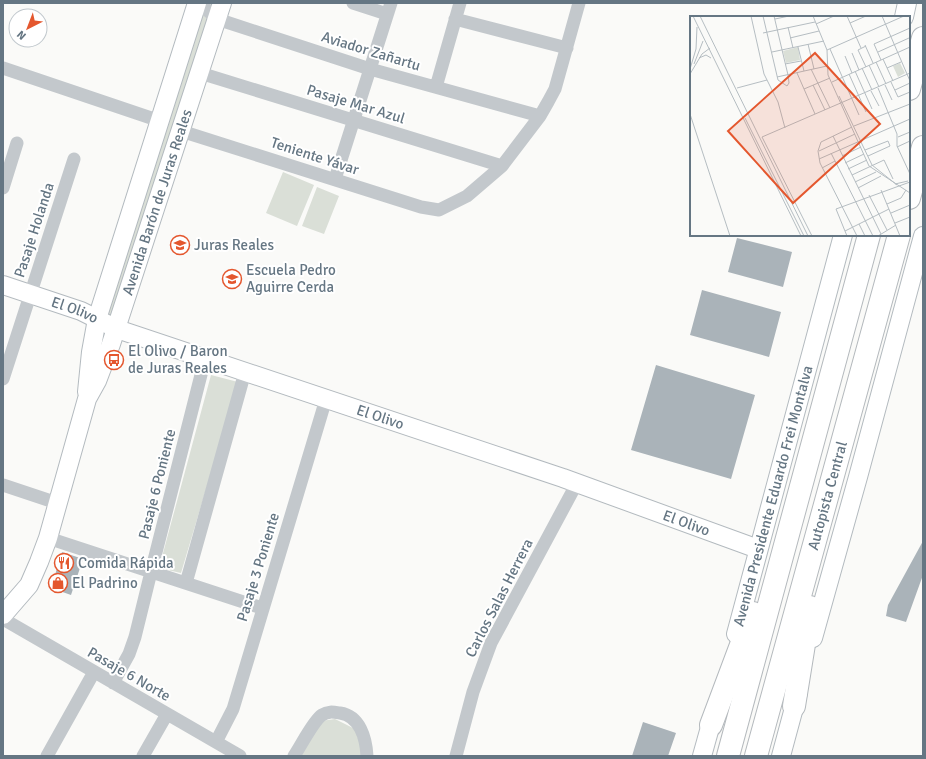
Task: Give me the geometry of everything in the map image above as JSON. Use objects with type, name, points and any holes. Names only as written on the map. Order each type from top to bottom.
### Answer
[{"type":"highway","points":[[910,85],[923,38]]},
{"type":"highway","points":[[910,194],[923,147]]},
{"type":"highway","name":"Autopista Central","points":[[728,756],[869,236]]},
{"type":"highway","name":"Autopista Central","points":[[756,756],[899,236]]},
{"type":"highway","points":[[711,725],[798,498]]},
{"type":"highway","points":[[794,706],[824,511]]},
{"type":"street","name":"Aviador Zañartu","points":[[198,3],[370,69],[540,116]]},
{"type":"street","name":"Avenida Barón de Juras Reales","points":[[87,399],[88,372],[97,319],[198,3]]},
{"type":"street","points":[[335,179],[389,8],[353,3]]},
{"type":"street","points":[[436,87],[460,3]]},
{"type":"street","points":[[502,166],[540,116],[555,88],[579,3]]},
{"type":"street","points":[[904,16],[907,3]]},
{"type":"street","name":"Avenida Barón de Juras Reales","points":[[3,615],[28,585],[34,575],[48,538],[87,399],[104,364],[116,329],[219,11]]},
{"type":"street","points":[[455,19],[567,48]]},
{"type":"street","points":[[3,68],[160,121]]},
{"type":"street","name":"Pasaje Mar Azul","points":[[200,73],[502,166]]},
{"type":"street","name":"Teniente Yávar","points":[[181,131],[422,207],[439,210],[467,196],[502,166]]},
{"type":"street","points":[[3,188],[17,143]]},
{"type":"street","name":"Pasaje Holanda","points":[[3,380],[74,159]]},
{"type":"street","name":"Avenida Presidente Eduardo Frei Montalva","points":[[702,756],[843,236]]},
{"type":"street","points":[[781,756],[923,236]]},
{"type":"street","name":"El Olivo","points":[[3,285],[81,311],[116,329],[577,483],[758,549]]},
{"type":"street","name":"Pasaje 6 Poniente","points":[[113,683],[132,647],[205,359]]},
{"type":"street","points":[[186,583],[245,372]]},
{"type":"street","name":"Pasaje 3 Poniente","points":[[216,742],[233,709],[262,608],[326,399]]},
{"type":"street","name":"Carlos Salas Herrera","points":[[456,756],[473,692],[491,643],[577,483]]},
{"type":"street","points":[[3,485],[58,503]]},
{"type":"street","points":[[48,538],[262,608]]},
{"type":"street","name":"Pasaje 6 Norte","points":[[3,619],[240,756]]},
{"type":"street","points":[[47,756],[94,672]]},
{"type":"street","points":[[294,756],[315,721],[322,714],[331,712],[346,714],[359,725],[366,746],[367,756]]},
{"type":"street","points":[[143,756],[167,714]]},
{"type":"shaded area","points":[[203,3],[214,3],[116,319],[106,315]]},
{"type":"shaded area","points":[[283,172],[314,185],[297,226],[266,213]]},
{"type":"shaded area","points":[[317,187],[339,196],[324,234],[302,226]]},
{"type":"shaded area","points":[[211,375],[238,382],[181,573],[159,568]]},
{"type":"shaded area","points":[[335,719],[355,729],[364,756],[299,756],[321,721]]},
{"type":"building","points":[[737,238],[792,252],[783,287],[728,272]]},
{"type":"building","points":[[702,290],[781,312],[769,357],[690,335]]},
{"type":"building","points":[[656,365],[755,395],[731,479],[631,450]]},
{"type":"building","points":[[923,541],[923,575],[906,622],[886,616],[888,605]]},
{"type":"building","points":[[62,552],[83,559],[71,595],[51,588]]},
{"type":"building","points":[[643,722],[676,733],[668,756],[632,756]]},
{"type":"place","name":"Juras Reales","points":[[180,245]]},
{"type":"place","name":"Escuela Pedro Aguirre Cerda","points":[[232,279]]},
{"type":"place","name":"El Olivo / Baron de Juras Reales","points":[[114,360]]},
{"type":"place","name":"Comida Rápida","points":[[64,563]]},
{"type":"place","name":"El Padrino","points":[[58,583]]}]
